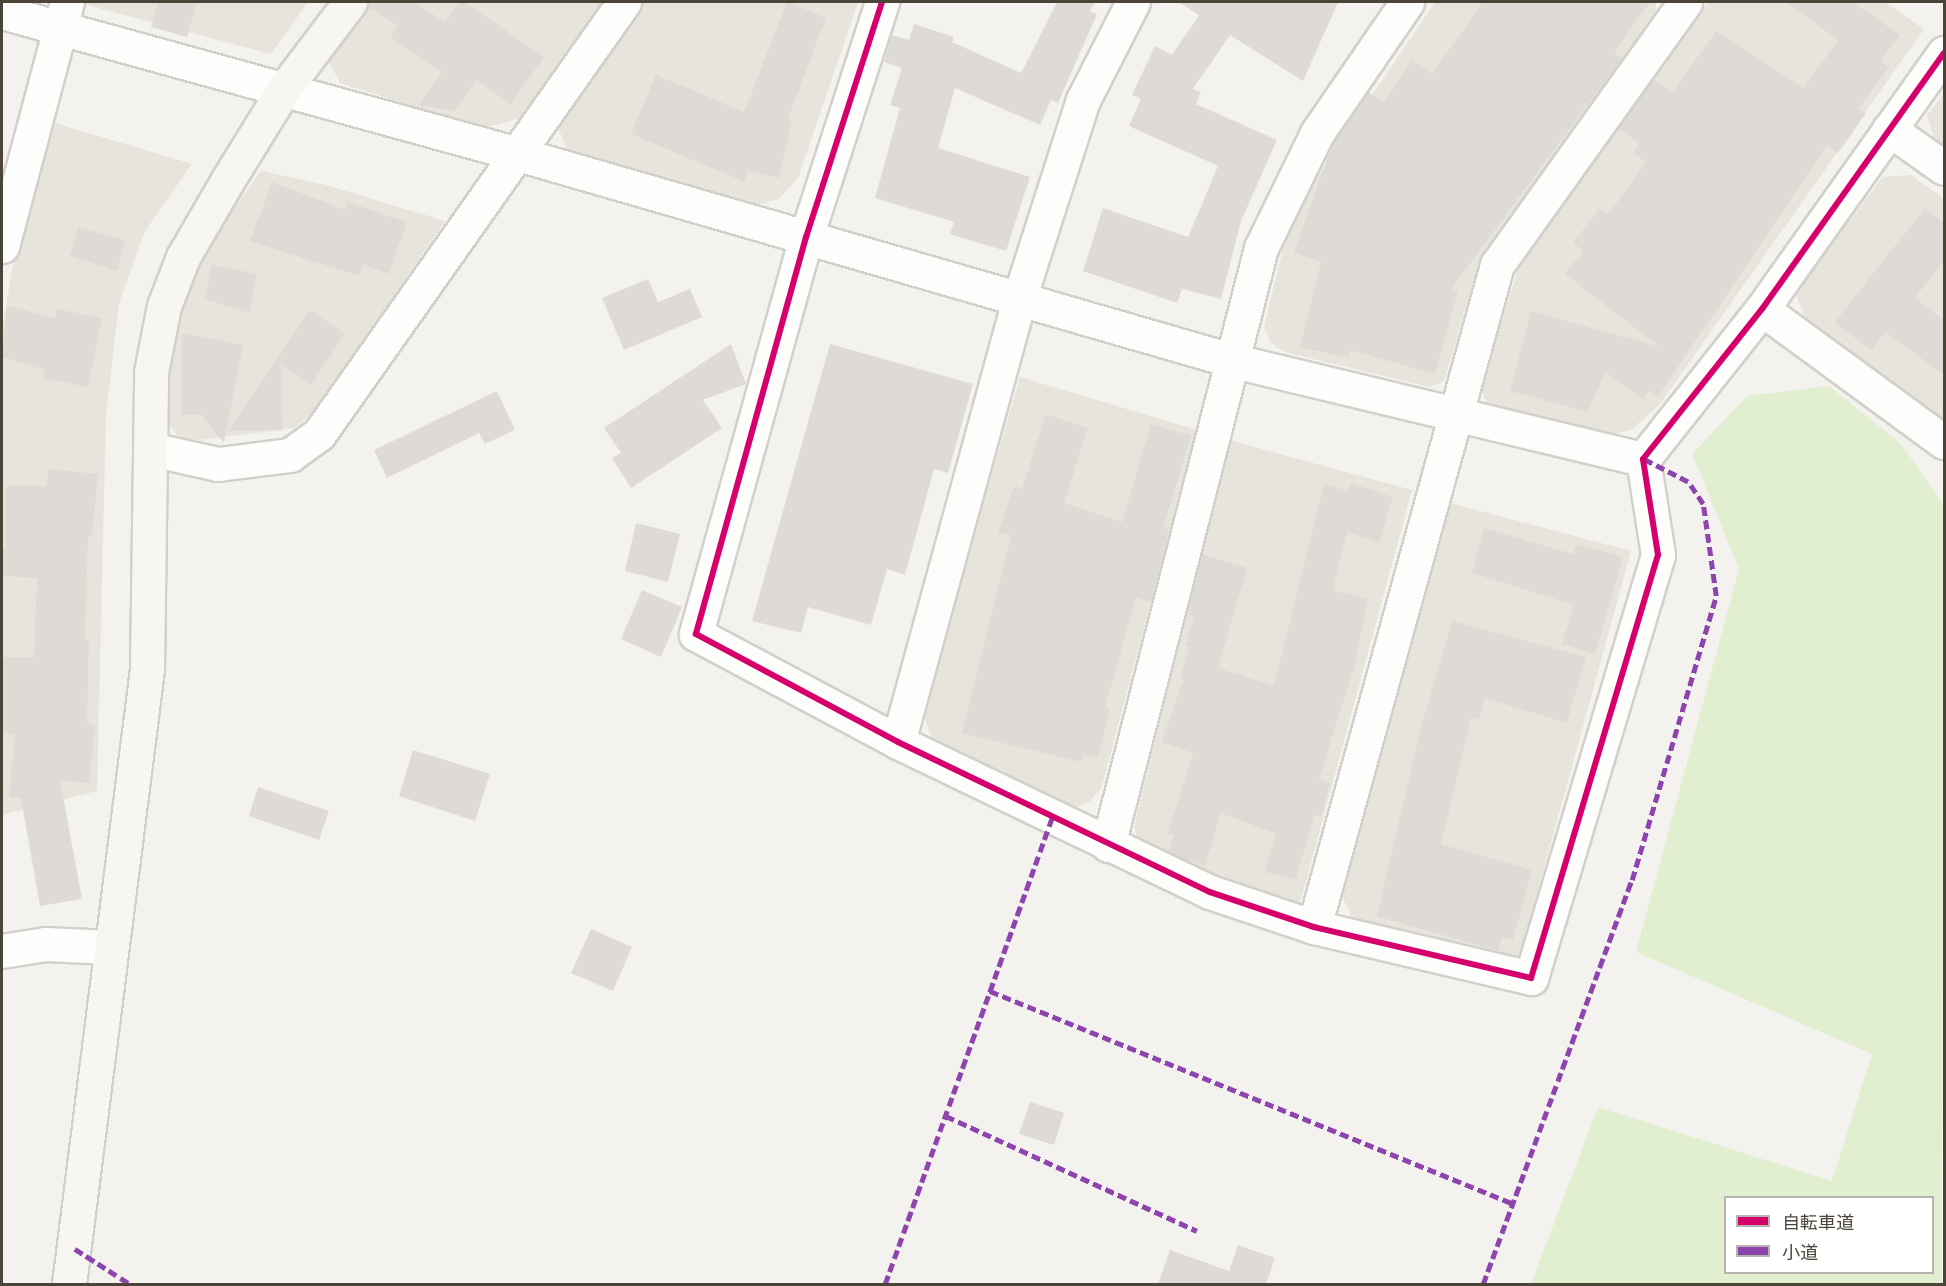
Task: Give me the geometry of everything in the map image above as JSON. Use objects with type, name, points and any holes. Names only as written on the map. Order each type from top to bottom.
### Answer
[{"type":"street","points":[[69,1284],[147,669],[151,372],[164,306],[183,257],[284,89],[350,2]]},
{"type":"street","points":[[150,449],[218,464],[290,455],[319,434],[624,2]]},
{"type":"street","points":[[882,2],[806,237],[696,634],[898,742],[1108,845],[1210,892],[1314,927],[1531,978],[1658,555],[1643,459],[1762,309],[1944,53]]},
{"type":"street","points":[[898,742],[1019,299],[1083,100],[1133,2]]},
{"type":"street","points":[[1108,845],[1234,361],[1261,248],[1282,195],[1317,133],[1407,2]]},
{"type":"street","points":[[1314,927],[1497,265],[1685,2]]},
{"type":"street","points":[[2,12],[63,15],[284,89],[518,154],[1234,361],[1643,459]]},
{"type":"street","points":[[2,246],[63,15]]},
{"type":"street","points":[[1889,129],[1944,168]]},
{"type":"street","points":[[1762,309],[1944,442]]},
{"type":"street","points":[[2,951],[45,944],[111,947]]},
{"type":"shaded area","points":[[88,2],[308,2],[271,54],[87,5]]},
{"type":"shaded area","points":[[371,2],[602,2],[519,119],[482,128],[340,83],[328,60]]},
{"type":"shaded area","points":[[644,2],[858,2],[798,178],[779,199],[757,205],[568,151],[556,123]]},
{"type":"shaded area","points":[[1435,2],[1656,2],[1656,10],[1476,272],[1444,381],[1429,387],[1285,352],[1271,343],[1264,327],[1291,216]]},
{"type":"shaded area","points":[[1708,2],[1885,2],[1924,29],[1660,404],[1632,429],[1599,439],[1488,406],[1481,389],[1519,266]]},
{"type":"shaded area","points":[[1944,93],[1944,151],[1937,146],[1927,116]]},
{"type":"shaded area","points":[[55,123],[192,164],[145,231],[119,303],[106,415],[97,791],[2,815],[2,332],[15,251]]},
{"type":"shaded area","points":[[261,171],[326,185],[445,221],[316,409],[295,428],[183,442],[164,419],[180,306],[224,222]]},
{"type":"shaded area","points":[[1911,175],[1944,199],[1944,428],[1810,331],[1795,292],[1883,177]]},
{"type":"shaded area","points":[[1020,377],[1197,430],[1101,789],[1089,802],[1068,810],[932,739],[923,713]]},
{"type":"shaded area","points":[[1229,440],[1412,490],[1299,907],[1211,882],[1140,847],[1134,827]]},
{"type":"shaded area","points":[[1450,503],[1631,551],[1518,963],[1354,922],[1341,894]]},
{"type":"green space","points":[[1829,386],[1901,444],[1944,505],[1942,1284],[1531,1284],[1598,1107],[1832,1181],[1872,1054],[1636,952],[1739,569],[1692,454],[1747,396]]},
{"type":"building","points":[[158,2],[197,2],[187,37],[151,27]]},
{"type":"building","points":[[368,2],[414,2],[445,22],[460,2],[465,2],[544,57],[511,104],[476,80],[454,111],[419,105],[442,72],[390,37],[398,26],[368,6]]},
{"type":"building","points":[[787,2],[826,18],[788,119],[792,120],[779,178],[747,170],[745,182],[631,134],[656,75],[744,112]]},
{"type":"building","points":[[1057,2],[1095,2],[1090,11],[1097,14],[1058,103],[1051,100],[1040,125],[955,88],[938,148],[1030,177],[1006,251],[950,234],[954,222],[875,198],[900,108],[890,105],[902,68],[884,62],[892,35],[909,40],[914,24],[954,37],[952,42],[1021,73]]},
{"type":"building","points":[[1178,2],[1338,2],[1303,81],[1230,35],[1193,89],[1201,92],[1196,104],[1277,140],[1241,221],[1221,299],[1182,289],[1177,303],[1083,271],[1103,208],[1188,237],[1218,166],[1129,126],[1141,99],[1132,95],[1155,46],[1172,55],[1199,15]]},
{"type":"building","points":[[1483,2],[1650,2],[1614,52],[1622,58],[1451,289],[1458,291],[1435,374],[1350,350],[1348,358],[1300,347],[1321,262],[1294,253],[1333,142],[1368,92],[1384,102],[1412,60],[1432,74]]},
{"type":"building","points":[[1786,2],[1853,2],[1900,35],[1881,61],[1889,67],[1859,108],[1866,113],[1838,153],[1827,145],[1658,397],[1649,390],[1643,399],[1605,372],[1588,412],[1510,391],[1531,311],[1660,347],[1565,274],[1583,251],[1573,243],[1599,209],[1608,215],[1646,162],[1633,153],[1640,144],[1618,128],[1653,79],[1673,92],[1716,31],[1804,88],[1838,40]]},
{"type":"building","points":[[272,182],[345,210],[348,202],[407,222],[389,274],[363,265],[359,276],[250,241]]},
{"type":"building","points":[[1925,208],[1944,223],[1944,260],[1915,298],[1944,320],[1944,375],[1885,332],[1872,350],[1834,323]]},
{"type":"building","points":[[78,227],[125,240],[117,271],[70,256]]},
{"type":"building","points":[[212,265],[257,274],[249,313],[205,299]]},
{"type":"building","points":[[648,279],[658,302],[690,289],[702,317],[624,350],[602,298]]},
{"type":"building","points":[[7,305],[55,319],[57,309],[102,318],[88,387],[43,378],[45,370],[2,357]]},
{"type":"building","points":[[310,310],[345,334],[311,385],[281,364],[282,430],[228,431]]},
{"type":"building","points":[[182,333],[243,345],[224,443],[201,415],[181,415]]},
{"type":"building","points":[[731,344],[746,384],[703,400],[722,428],[631,488],[612,458],[621,453],[604,428]]},
{"type":"building","points":[[830,344],[973,384],[948,473],[934,469],[905,575],[887,569],[871,625],[808,607],[801,633],[752,621]]},
{"type":"building","points":[[497,391],[515,430],[485,444],[479,433],[387,478],[374,450]]},
{"type":"building","points":[[1046,414],[1088,428],[1064,503],[1122,522],[1151,424],[1191,436],[1163,528],[1169,530],[1151,602],[1136,597],[1105,708],[1110,709],[1098,757],[1084,754],[1081,762],[962,733],[1011,536],[998,532],[1014,486],[1022,489]]},
{"type":"building","points":[[48,469],[98,474],[92,537],[88,536],[85,639],[89,639],[87,724],[95,725],[89,783],[60,780],[82,899],[40,906],[21,798],[9,797],[15,735],[2,733],[3,657],[34,657],[37,578],[2,576],[2,548],[6,548],[6,486],[47,486]]},
{"type":"building","points":[[1351,483],[1393,497],[1379,543],[1347,532],[1333,590],[1368,599],[1354,668],[1319,779],[1331,783],[1321,817],[1314,815],[1296,880],[1265,872],[1276,834],[1221,813],[1205,865],[1184,859],[1169,851],[1174,835],[1168,833],[1193,753],[1161,742],[1184,679],[1180,678],[1190,647],[1185,646],[1194,616],[1187,614],[1202,554],[1247,568],[1218,668],[1274,686],[1324,484],[1348,491]]},
{"type":"building","points":[[636,523],[680,534],[668,582],[625,571]]},
{"type":"building","points":[[1484,528],[1573,554],[1576,544],[1623,557],[1595,654],[1562,644],[1574,605],[1472,573]]},
{"type":"building","points":[[642,590],[682,607],[661,657],[621,639]]},
{"type":"building","points":[[1452,621],[1586,657],[1567,723],[1485,698],[1479,720],[1471,718],[1441,844],[1532,870],[1513,940],[1502,937],[1498,951],[1377,916],[1421,727]]},
{"type":"building","points":[[413,750],[490,774],[475,821],[399,796]]},
{"type":"building","points":[[258,787],[329,811],[319,840],[249,816]]},
{"type":"building","points":[[591,929],[632,947],[613,991],[571,973]]},
{"type":"building","points":[[1030,1102],[1064,1113],[1054,1145],[1019,1134]]},
{"type":"building","points":[[1238,1245],[1275,1258],[1266,1284],[1158,1284],[1170,1250],[1229,1271]]},
{"type":"marked path","points":[[1483,1284],[1632,880],[1716,596],[1703,504],[1688,482],[1643,459]]},
{"type":"marked path","points":[[885,1284],[1052,818]]},
{"type":"marked path","points":[[990,991],[1514,1204]]},
{"type":"marked path","points":[[946,1116],[1197,1231]]},
{"type":"marked path","points":[[75,1249],[130,1284]]},
{"type":"cycle path","points":[[882,2],[806,237],[696,634],[898,742],[1210,892],[1314,927],[1531,978],[1658,555],[1643,459],[1762,309],[1944,53]]}]
